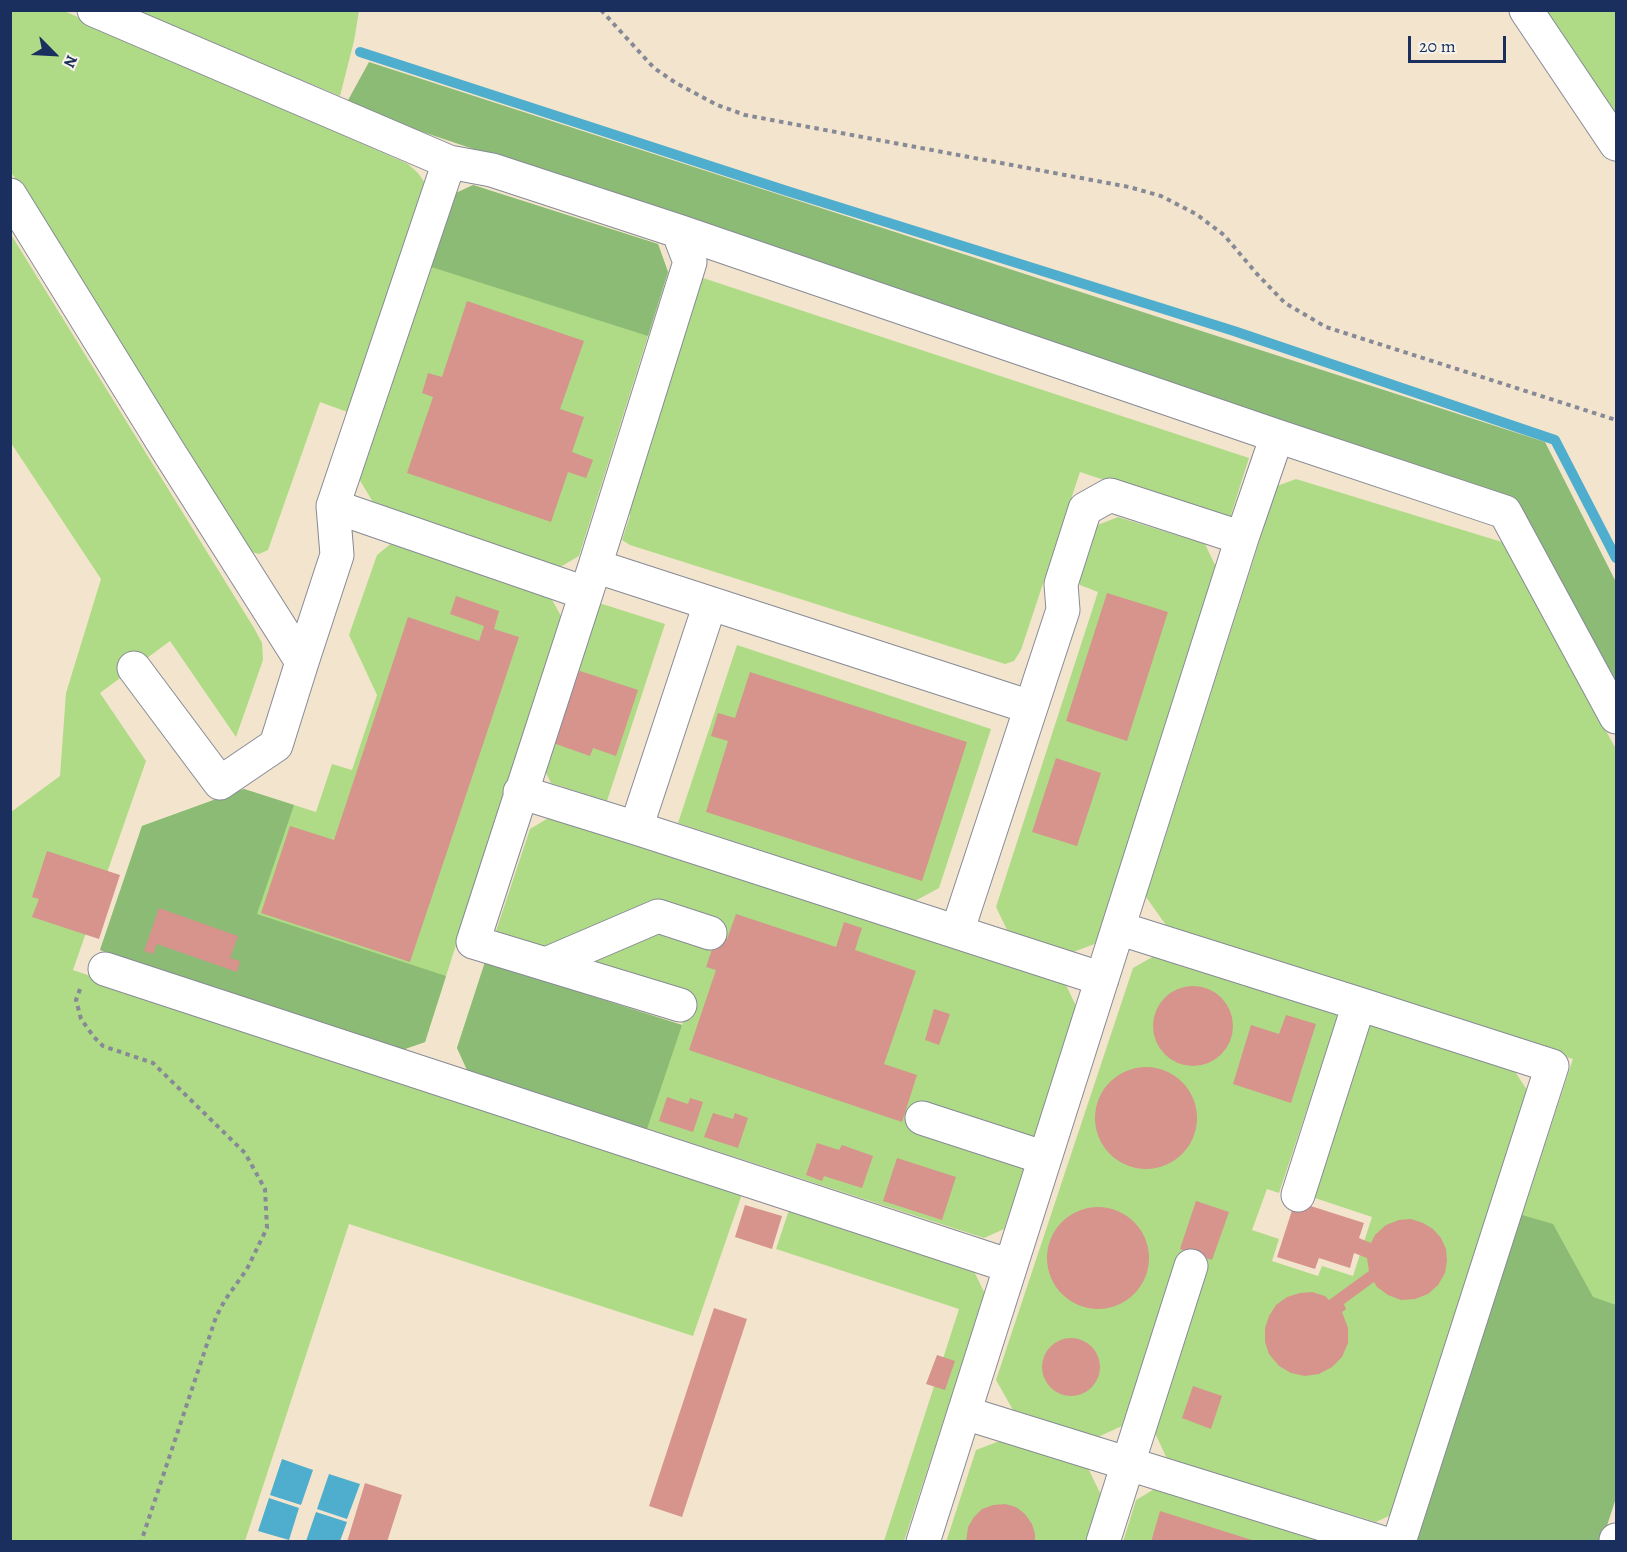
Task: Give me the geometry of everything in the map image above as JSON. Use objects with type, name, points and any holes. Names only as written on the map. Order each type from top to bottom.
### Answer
[{"type":"lane","points":[[94,10],[449,162],[492,170],[678,231],[1505,512],[1617,717]]},
{"type":"lane","points":[[1526,10],[1617,144]]},
{"type":"lane","points":[[134,668],[220,783],[276,745],[337,555],[333,506],[449,162]]},
{"type":"lane","points":[[10,195],[302,662]]},
{"type":"lane","points":[[678,231],[690,262],[473,942],[680,1005]]},
{"type":"lane","points":[[923,1542],[1242,538],[1277,436]]},
{"type":"lane","points":[[957,932],[1062,610],[1060,584],[1086,509],[1110,495],[1242,538]]},
{"type":"lane","points":[[333,506],[590,579],[710,604],[1030,707]]},
{"type":"lane","points":[[636,828],[710,604]]},
{"type":"lane","points":[[520,792],[1102,979]]},
{"type":"lane","points":[[546,964],[657,916],[710,933]]},
{"type":"lane","points":[[1118,928],[1552,1066],[1399,1542]]},
{"type":"lane","points":[[105,969],[1010,1266]]},
{"type":"lane","points":[[1298,1195],[1359,1004]]},
{"type":"lane","points":[[921,1118],[1045,1158]]},
{"type":"lane","points":[[1103,1542],[1191,1266]]},
{"type":"lane","points":[[965,1413],[1380,1542]]},
{"type":"path","points":[[601,10],[654,68],[717,105],[746,115],[1129,187],[1161,196],[1196,214],[1224,235],[1285,303],[1326,327],[1617,420]]},
{"type":"path","points":[[105,969],[84,980],[76,1000],[81,1018],[94,1037],[103,1046],[153,1064],[245,1153],[265,1189],[267,1228],[247,1269],[216,1317],[141,1542]]},
{"type":"green space","points":[[62,10],[408,164],[425,183],[350,413],[320,402],[268,550],[259,554],[251,552],[239,534],[11,172],[11,11]]},
{"type":"green space","points":[[133,11],[359,11],[340,96]]},
{"type":"green space","points":[[1545,11],[1616,11],[1616,116]]},
{"type":"green space","points":[[369,62],[1545,442],[1616,582],[1616,687],[1518,501],[411,128],[347,102]]},
{"type":"green space","points":[[473,185],[658,244],[668,272],[579,556],[555,570],[376,507],[356,474],[425,265]]},
{"type":"green space","points":[[473,185],[658,244],[668,272],[648,336],[425,265],[447,197]]},
{"type":"green space","points":[[10,233],[262,643],[263,660],[236,737],[170,641],[100,693],[146,761],[73,970],[396,1082],[742,1194],[693,1336],[349,1224],[245,1541],[11,1541],[11,812],[60,776],[66,693],[101,579],[11,443]]},
{"type":"green space","points":[[697,276],[1249,458],[1229,521],[1080,472],[1021,650],[1014,661],[1005,664],[630,545],[622,540],[630,516],[625,493]]},
{"type":"green space","points":[[1296,479],[1502,542],[1616,749],[1616,1498],[1415,1541],[1573,1059],[1168,928],[1146,897],[1277,486]]},
{"type":"green space","points":[[1118,517],[1205,544],[1216,567],[1097,943],[1068,954],[1009,934],[996,907],[1098,592],[1080,585],[1077,574],[1095,526]]},
{"type":"green space","points":[[393,542],[550,596],[561,616],[425,1042],[402,1050],[100,950],[142,826],[244,789],[316,812],[332,764],[352,770],[377,695],[349,635],[377,555]]},
{"type":"green space","points":[[593,601],[665,624],[607,801],[551,783],[540,761]]},
{"type":"green space","points":[[737,645],[991,729],[939,888],[915,901],[678,823]]},
{"type":"green space","points":[[244,789],[294,805],[257,914],[446,976],[425,1042],[402,1050],[100,950],[142,826]]},
{"type":"green space","points":[[555,814],[1065,983],[1077,1008],[1004,1229],[984,1238],[467,1070],[457,1048],[485,962],[682,1025],[692,995],[578,958],[655,908],[555,951],[496,931],[530,829]]},
{"type":"green space","points":[[1156,955],[1339,1013],[1279,1193],[1267,1189],[1252,1230],[1279,1239],[1272,1261],[1318,1276],[1322,1266],[1353,1276],[1372,1217],[1309,1196],[1366,1022],[1512,1067],[1527,1090],[1391,1515],[1376,1522],[1167,1459],[1155,1433],[1208,1269],[1177,1259],[1122,1426],[1098,1437],[1013,1410],[996,1380],[1133,968]]},
{"type":"green space","points":[[485,962],[682,1025],[647,1129],[467,1070],[457,1048]]},
{"type":"green space","points":[[789,1210],[973,1269],[985,1294],[904,1541],[884,1541],[959,1309],[776,1249]]},
{"type":"green space","points":[[1522,1215],[1553,1224],[1593,1297],[1616,1305],[1616,1498],[1602,1541],[1415,1542]]},
{"type":"green space","points":[[1002,1440],[1087,1466],[1102,1497],[1088,1541],[946,1542],[976,1450]]},
{"type":"green space","points":[[1156,1488],[1324,1542],[1123,1542],[1136,1500]]},
{"type":"water","points":[[282,1459],[313,1470],[301,1505],[270,1495]]},
{"type":"water","points":[[329,1474],[360,1484],[347,1519],[317,1509]]},
{"type":"water","points":[[269,1498],[299,1508],[289,1540],[258,1531]]},
{"type":"water","points":[[316,1512],[347,1522],[340,1541],[306,1541]]},
{"type":"building","points":[[467,301],[584,341],[560,409],[584,417],[572,452],[593,460],[586,478],[568,472],[551,522],[407,473],[433,397],[422,393],[428,373],[442,377]]},
{"type":"building","points":[[1107,593],[1168,612],[1127,741],[1066,721]]},
{"type":"building","points":[[456,596],[499,611],[494,629],[519,637],[410,962],[261,913],[290,826],[334,840],[408,617],[479,641],[484,626],[450,614]]},
{"type":"building","points":[[577,670],[638,690],[616,756],[593,748],[590,756],[553,743]]},
{"type":"building","points":[[750,672],[967,742],[922,881],[706,812],[728,741],[711,736],[718,713],[735,718]]},
{"type":"building","points":[[1056,758],[1101,773],[1077,846],[1032,832]]},
{"type":"building","points":[[47,851],[120,875],[99,939],[32,917],[39,899],[32,897]]},
{"type":"building","points":[[159,908],[238,936],[230,958],[240,961],[237,972],[157,944],[153,954],[144,951]]},
{"type":"building","points":[[736,914],[836,947],[844,922],[862,928],[855,950],[916,971],[884,1064],[917,1075],[902,1122],[689,1050],[716,970],[706,967],[717,935],[727,939]]},
{"type":"building","points":[[1193,986],[1208,989],[1221,998],[1230,1011],[1233,1026],[1230,1041],[1221,1054],[1208,1063],[1193,1066],[1178,1063],[1165,1054],[1156,1041],[1153,1026],[1156,1011],[1165,998],[1178,989]]},
{"type":"building","points":[[934,1009],[950,1014],[939,1045],[925,1040]]},
{"type":"building","points":[[1286,1015],[1316,1024],[1291,1103],[1233,1084],[1251,1025],[1279,1034]]},
{"type":"building","points":[[1146,1067],[1175,1075],[1189,1089],[1197,1118],[1189,1147],[1175,1161],[1146,1169],[1117,1161],[1103,1147],[1095,1118],[1103,1089],[1117,1075]]},
{"type":"building","points":[[667,1097],[688,1104],[690,1098],[703,1102],[693,1132],[659,1121]]},
{"type":"building","points":[[713,1113],[733,1119],[735,1113],[748,1118],[738,1148],[704,1137]]},
{"type":"building","points":[[817,1143],[839,1150],[842,1145],[873,1156],[862,1188],[824,1176],[822,1181],[806,1175]]},
{"type":"building","points":[[897,1158],[956,1177],[942,1220],[883,1201]]},
{"type":"building","points":[[1196,1201],[1229,1212],[1212,1260],[1180,1249]]},
{"type":"building","points":[[1295,1201],[1364,1223],[1359,1238],[1371,1243],[1375,1235],[1386,1225],[1399,1220],[1411,1219],[1423,1223],[1441,1238],[1446,1249],[1447,1261],[1445,1273],[1438,1285],[1428,1294],[1415,1299],[1401,1300],[1388,1295],[1374,1282],[1344,1304],[1346,1309],[1342,1312],[1348,1328],[1348,1343],[1342,1357],[1332,1367],[1319,1374],[1305,1376],[1291,1373],[1279,1366],[1269,1354],[1265,1342],[1265,1328],[1269,1316],[1276,1305],[1287,1297],[1300,1293],[1312,1292],[1325,1296],[1329,1300],[1369,1271],[1367,1258],[1354,1253],[1350,1268],[1319,1258],[1315,1269],[1277,1257]]},
{"type":"building","points":[[745,1205],[782,1216],[772,1249],[735,1237]]},
{"type":"building","points":[[1098,1207],[1127,1215],[1141,1229],[1149,1258],[1141,1287],[1127,1301],[1098,1309],[1069,1301],[1055,1287],[1047,1258],[1055,1229],[1069,1215]]},
{"type":"building","points":[[714,1308],[747,1319],[682,1517],[649,1506]]},
{"type":"building","points":[[1065,1338],[1077,1338],[1092,1346],[1100,1361],[1100,1373],[1092,1388],[1077,1396],[1065,1396],[1050,1388],[1042,1373],[1042,1361],[1050,1346]]},
{"type":"building","points":[[937,1355],[955,1361],[945,1390],[926,1384]]},
{"type":"building","points":[[1193,1386],[1222,1396],[1211,1429],[1182,1418]]},
{"type":"building","points":[[365,1483],[402,1495],[387,1542],[347,1542]]},
{"type":"building","points":[[1005,1504],[1016,1507],[1025,1514],[1032,1524],[1035,1542],[966,1542],[968,1527],[982,1509]]},
{"type":"building","points":[[1160,1511],[1255,1541],[1255,1542],[1151,1542]]},
{"type":"waterway","points":[[360,52],[787,191],[1234,331],[1555,440],[1616,558]]}]
